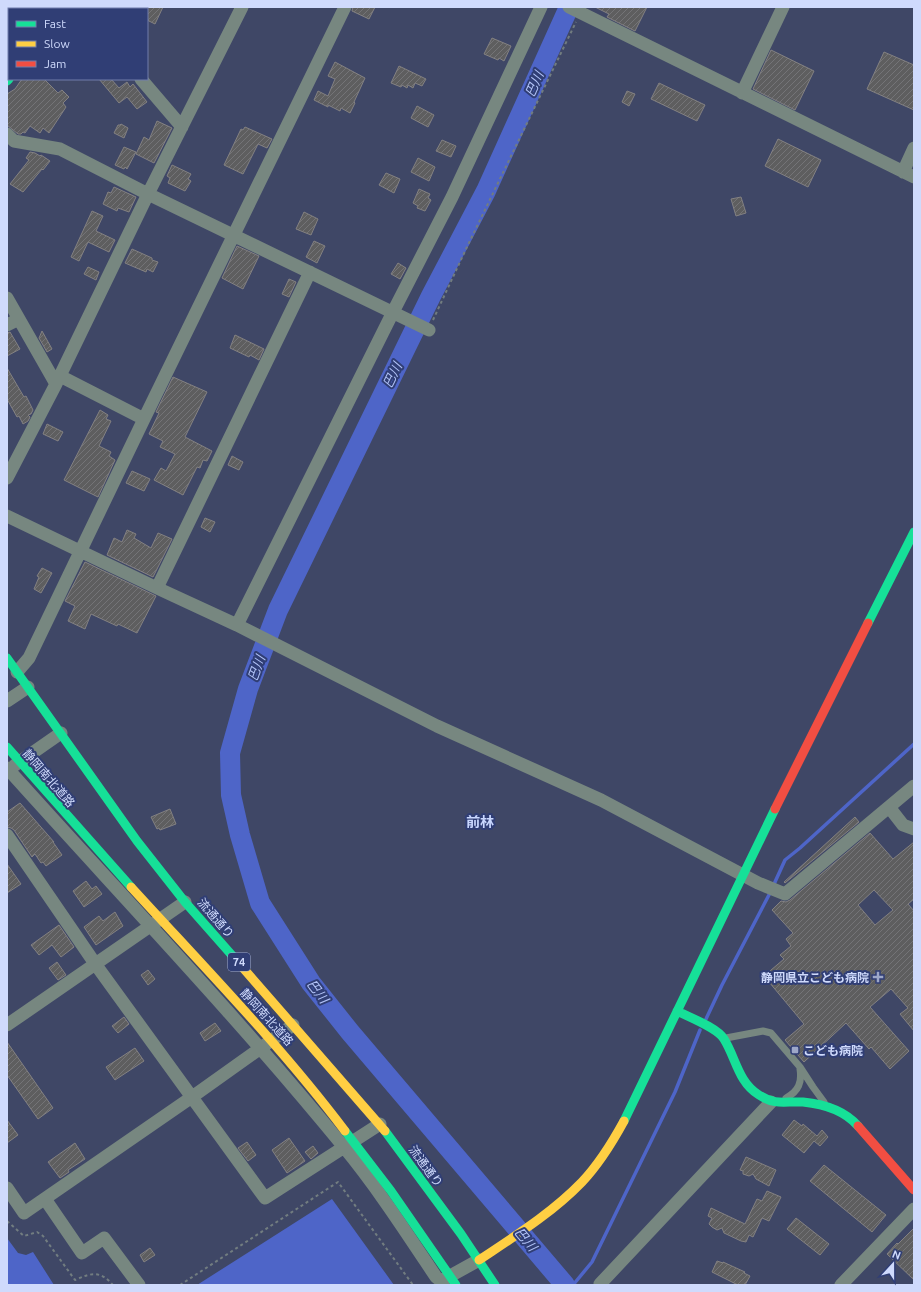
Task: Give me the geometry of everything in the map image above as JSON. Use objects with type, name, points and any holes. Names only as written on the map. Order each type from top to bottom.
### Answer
[{"type":"main road","points":[[479,1260],[538,1218],[570,1192],[594,1168],[616,1135],[632,1106],[798,761],[914,532]]},
{"type":"main road","name":"流通通り","points":[[7,658],[137,842],[185,902],[380,1124],[479,1260]]},
{"type":"main road","name":"静岡南北道路","points":[[7,747],[117,872],[264,1031],[317,1094],[391,1190],[456,1285]]},
{"type":"main road","name":"静岡南北道路","points":[[7,756],[112,875],[225,997],[312,1097],[354,1150],[438,1267],[449,1285]]},
{"type":"main road","points":[[677,1011],[717,1031],[724,1038],[742,1079],[749,1088],[758,1094],[776,1102],[804,1102],[829,1107],[845,1115],[856,1124],[914,1190]]},
{"type":"main road","name":"74","points":[[479,1260],[490,1285]]},
{"type":"main road","name":"74","points":[[479,1260],[495,1285]]},
{"type":"street","points":[[9,468],[58,380],[148,194],[242,7]]},
{"type":"street","points":[[17,672],[29,658],[344,7]]},
{"type":"street","points":[[237,626],[452,196],[541,7]]},
{"type":"street","points":[[742,93],[783,7]]},
{"type":"street","points":[[578,9],[742,93],[908,174],[914,148]]},
{"type":"street","points":[[141,80],[182,127]]},
{"type":"street","points":[[7,134],[14,141],[60,149],[148,194],[429,330]]},
{"type":"street","points":[[156,588],[310,272]]},
{"type":"street","points":[[7,298],[58,380],[144,419]]},
{"type":"street","points":[[7,325],[19,319]]},
{"type":"street","points":[[7,516],[237,626],[437,726],[601,800],[758,883],[785,894],[914,786]]},
{"type":"street","points":[[7,701],[28,687]]},
{"type":"street","points":[[61,733],[8,769],[151,926],[344,1147],[389,1208],[436,1277],[441,1281],[479,1260]]},
{"type":"street","points":[[889,807],[903,825],[914,829]]},
{"type":"street","points":[[7,834],[96,965],[264,1198],[380,1124]]},
{"type":"street","points":[[7,1025],[96,965],[185,902]]},
{"type":"street","points":[[7,1188],[24,1213],[293,1025]]},
{"type":"street","points":[[601,1285],[600,1284],[776,1102]]},
{"type":"street","points":[[45,1199],[82,1253],[104,1238],[138,1285]]},
{"type":"street","points":[[841,1285],[914,1209]]},
{"type":"lane","points":[[724,1038],[762,1031],[771,1033],[800,1066],[819,1097],[829,1107]]},
{"type":"lane","points":[[776,1102],[792,1095],[797,1088],[802,1079],[800,1066]]},
{"type":"path","points":[[429,330],[578,9]]},
{"type":"path","points":[[180,1285],[338,1182],[413,1285]]},
{"type":"path","points":[[7,1221],[24,1236],[37,1232],[43,1236],[75,1280],[87,1275],[99,1274],[108,1279],[113,1285]]},
{"type":"water","points":[[332,1199],[394,1285],[197,1285]]},
{"type":"water","points":[[7,1238],[18,1253],[26,1255],[33,1252],[54,1285],[7,1285]]},
{"type":"building","points":[[163,7],[155,24],[148,20],[147,8]]},
{"type":"building","points":[[353,7],[375,7],[369,19],[352,11]]},
{"type":"building","points":[[595,7],[647,7],[635,31],[607,17],[609,14]]},
{"type":"building","points":[[492,38],[511,46],[504,61],[484,54]]},
{"type":"building","points":[[771,50],[814,71],[795,110],[753,89]]},
{"type":"building","points":[[884,52],[914,65],[914,110],[867,89]]},
{"type":"building","points":[[335,62],[365,78],[350,113],[341,108],[340,111],[328,105],[328,107],[314,100],[318,91],[328,96],[335,79],[328,76]]},
{"type":"building","points":[[399,66],[426,79],[422,86],[415,83],[413,88],[408,85],[407,88],[402,85],[401,87],[391,83]]},
{"type":"building","points":[[21,80],[45,80],[58,93],[62,90],[69,97],[63,103],[66,107],[49,133],[43,128],[40,133],[30,126],[25,133],[23,132],[18,134],[7,125],[7,94],[15,89]]},
{"type":"building","points":[[100,80],[112,80],[119,88],[127,82],[130,87],[133,84],[147,102],[137,109],[127,97],[119,103]]},
{"type":"building","points":[[659,83],[705,105],[697,121],[651,99]]},
{"type":"building","points":[[627,91],[635,94],[629,106],[622,102]]},
{"type":"building","points":[[417,106],[434,115],[428,127],[411,118]]},
{"type":"building","points":[[157,121],[172,128],[154,163],[136,154],[144,137],[149,140]]},
{"type":"building","points":[[121,124],[128,128],[124,138],[114,133],[118,125]]},
{"type":"building","points":[[245,127],[272,139],[267,148],[258,144],[243,174],[224,165],[241,129],[243,130]]},
{"type":"building","points":[[778,139],[821,160],[808,187],[765,166]]},
{"type":"building","points":[[442,140],[456,146],[451,157],[436,151]]},
{"type":"building","points":[[124,147],[136,152],[127,169],[125,167],[124,169],[115,165]]},
{"type":"building","points":[[30,152],[40,156],[41,155],[50,161],[23,192],[10,184],[29,160],[26,158]]},
{"type":"building","points":[[418,158],[435,167],[429,181],[411,172]]},
{"type":"building","points":[[172,165],[191,174],[188,179],[191,181],[185,191],[168,183],[170,178],[167,176]]},
{"type":"building","points":[[386,173],[400,179],[394,193],[379,185]]},
{"type":"building","points":[[114,187],[136,197],[129,212],[118,208],[117,211],[103,204],[108,192],[111,193]]},
{"type":"building","points":[[419,189],[430,194],[428,198],[431,200],[425,211],[417,208],[418,206],[413,203]]},
{"type":"building","points":[[741,197],[746,213],[736,216],[731,199]]},
{"type":"building","points":[[92,211],[103,216],[96,231],[115,240],[109,252],[88,242],[79,261],[71,257]]},
{"type":"building","points":[[304,212],[318,219],[311,235],[296,229]]},
{"type":"building","points":[[314,241],[325,246],[317,263],[306,257]]},
{"type":"building","points":[[237,246],[259,256],[243,289],[222,278]]},
{"type":"building","points":[[132,249],[158,262],[153,272],[147,269],[146,272],[125,263]]},
{"type":"building","points":[[398,263],[406,268],[400,279],[391,274]]},
{"type":"building","points":[[88,267],[99,272],[96,280],[84,274]]},
{"type":"building","points":[[289,279],[296,282],[289,297],[282,294]]},
{"type":"building","points":[[42,331],[52,349],[47,352],[39,338]]},
{"type":"building","points":[[10,332],[20,349],[7,356],[7,333]]},
{"type":"building","points":[[235,335],[264,349],[259,360],[230,348]]},
{"type":"building","points":[[7,368],[24,397],[26,396],[33,410],[31,414],[28,415],[30,417],[28,421],[23,424],[19,416],[17,417],[7,399]]},
{"type":"building","points":[[173,377],[207,392],[185,437],[212,451],[207,461],[203,460],[200,468],[197,467],[183,495],[154,480],[161,468],[166,471],[175,454],[160,447],[163,441],[149,434],[159,413],[156,412]]},
{"type":"building","points":[[100,410],[108,415],[106,419],[111,421],[99,446],[111,452],[109,456],[115,460],[98,497],[64,480]]},
{"type":"building","points":[[47,424],[63,432],[58,441],[43,434]]},
{"type":"building","points":[[232,456],[243,462],[239,470],[228,465]]},
{"type":"building","points":[[132,471],[150,479],[144,491],[126,483]]},
{"type":"building","points":[[205,518],[215,522],[210,532],[201,527]]},
{"type":"building","points":[[127,530],[136,534],[134,538],[151,548],[158,533],[172,539],[153,577],[107,555],[114,538],[122,542]]},
{"type":"building","points":[[85,562],[156,596],[137,633],[91,614],[85,629],[68,621],[75,606],[65,601]]},
{"type":"building","points":[[42,568],[52,573],[41,593],[34,589],[39,577],[37,576]]},
{"type":"building","points":[[20,803],[54,842],[62,855],[46,866],[43,862],[41,863],[35,854],[32,857],[14,830],[7,827],[7,812]]},
{"type":"building","points":[[170,809],[176,824],[160,830],[159,828],[157,829],[151,817]]},
{"type":"building","points":[[855,817],[859,822],[785,883],[784,882]]},
{"type":"building","points":[[870,833],[893,859],[914,842],[914,899],[908,904],[914,911],[914,1031],[900,1014],[908,1008],[891,989],[870,1007],[909,1051],[890,1069],[871,1047],[869,1049],[846,1023],[804,1062],[785,1040],[804,1024],[764,976],[784,959],[780,955],[791,946],[786,939],[793,933],[772,910],[781,901],[786,902]],"holes":[[[874,890],[893,910],[875,925],[858,905]]]},
{"type":"building","points":[[7,864],[21,884],[7,893]]},
{"type":"building","points":[[86,881],[92,889],[96,886],[102,894],[84,907],[73,891]]},
{"type":"building","points":[[115,912],[123,926],[96,945],[84,927],[99,916],[103,921]]},
{"type":"building","points":[[59,925],[74,947],[61,957],[52,945],[39,955],[31,945]]},
{"type":"building","points":[[57,962],[66,975],[58,980],[49,968]]},
{"type":"building","points":[[148,970],[155,979],[148,985],[141,975]]},
{"type":"building","points":[[124,1017],[129,1024],[118,1033],[112,1026]]},
{"type":"building","points":[[215,1023],[221,1031],[205,1041],[200,1033]]},
{"type":"building","points":[[7,1042],[53,1108],[38,1119],[7,1075]]},
{"type":"building","points":[[135,1048],[144,1061],[115,1080],[106,1067]]},
{"type":"building","points":[[7,1120],[18,1135],[7,1143]]},
{"type":"building","points":[[794,1120],[802,1126],[803,1124],[817,1136],[822,1130],[828,1137],[820,1146],[814,1141],[804,1153],[782,1135]]},
{"type":"building","points":[[289,1138],[305,1161],[287,1173],[272,1150]]},
{"type":"building","points":[[247,1142],[256,1155],[248,1161],[238,1148]]},
{"type":"building","points":[[75,1143],[85,1159],[68,1170],[69,1172],[60,1178],[48,1162]]},
{"type":"building","points":[[313,1146],[318,1153],[311,1159],[305,1152]]},
{"type":"building","points":[[746,1157],[776,1170],[769,1186],[756,1179],[753,1174],[749,1176],[743,1174],[743,1171],[740,1170]]},
{"type":"building","points":[[824,1165],[886,1215],[872,1232],[810,1181]]},
{"type":"building","points":[[767,1191],[781,1197],[769,1221],[762,1218],[753,1237],[749,1235],[746,1242],[724,1233],[722,1228],[717,1230],[709,1224],[712,1218],[708,1216],[711,1208],[745,1224],[757,1199],[762,1201]]},
{"type":"building","points":[[796,1218],[829,1244],[820,1255],[787,1229]]},
{"type":"building","points":[[914,1228],[914,1280],[887,1254]]},
{"type":"building","points":[[150,1248],[155,1255],[144,1262],[140,1255]]},
{"type":"building","points":[[717,1261],[723,1262],[745,1272],[744,1273],[750,1276],[745,1285],[738,1285],[712,1272]]},
{"type":"waterway","name":"巴川","points":[[565,1285],[350,1032],[311,983],[260,903],[240,835],[231,795],[230,753],[248,689],[278,610],[431,296],[486,191],[569,7]]},
{"type":"waterway","points":[[706,1019],[770,893],[785,860],[914,744]]},
{"type":"waterway","points":[[573,1285],[592,1262],[675,1092],[700,1030]]},
{"type":"traffic: fast","points":[[868,623],[914,532]]},
{"type":"traffic: fast","points":[[7,658],[137,841],[185,902],[237,961]]},
{"type":"traffic: fast","points":[[7,747],[131,887]]},
{"type":"traffic: fast","points":[[624,1121],[775,809]]},
{"type":"traffic: fast","points":[[677,1011],[710,1027],[721,1035],[728,1046],[742,1077],[752,1090],[759,1095],[776,1102],[803,1102],[818,1104],[840,1112],[858,1126]]},
{"type":"traffic: fast","points":[[345,1131],[391,1191],[456,1285]]},
{"type":"traffic: fast","points":[[385,1131],[461,1234],[495,1285]]},
{"type":"traffic: slow","points":[[131,887],[268,1037],[345,1131]]},
{"type":"traffic: slow","points":[[237,961],[385,1131]]},
{"type":"traffic: slow","points":[[479,1260],[533,1224],[582,1182],[600,1161],[624,1121]]},
{"type":"traffic: jam","points":[[775,809],[868,623]]},
{"type":"traffic: jam","points":[[858,1126],[914,1190]]},
{"type":"place","name":"静岡県立こども病院","points":[[878,977]]},
{"type":"place","name":"こども病院","points":[[795,1050]]},
{"type":"district","name":"前林","points":[[480,822]]}]
